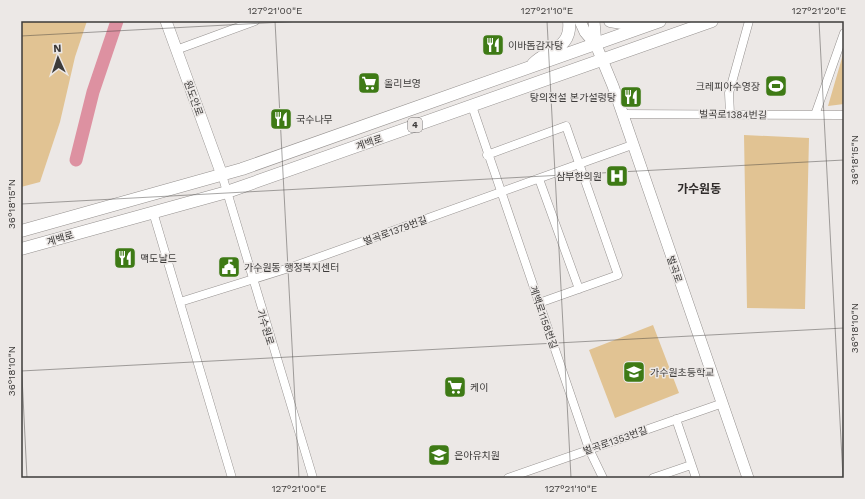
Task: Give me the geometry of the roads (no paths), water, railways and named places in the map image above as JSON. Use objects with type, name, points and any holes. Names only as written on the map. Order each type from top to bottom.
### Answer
[{"type":"main road","points":[[528,68],[544,54],[557,48],[565,42],[570,32],[569,21]]},
{"type":"main road","points":[[610,21],[628,24],[637,21]]},
{"type":"main road","name":"계백로","points":[[21,231],[222,175],[596,45],[660,21]]},
{"type":"main road","name":"계백로","points":[[21,249],[227,192],[712,21]]},
{"type":"street","name":"원도안로","points":[[166,21],[222,175]]},
{"type":"street","points":[[176,50],[255,21]]},
{"type":"street","points":[[580,21],[585,32],[596,45]]},
{"type":"street","points":[[594,21],[596,45]]},
{"type":"street","points":[[730,114],[729,93],[748,21]]},
{"type":"street","points":[[815,116],[844,33]]},
{"type":"street","name":"벌곡로","points":[[596,45],[603,60],[622,114],[748,478]]},
{"type":"street","name":"계백로1158번길","points":[[472,106],[487,155],[589,449],[603,478]]},
{"type":"street","name":"벌곡로1384번길","points":[[622,114],[844,116]]},
{"type":"street","points":[[487,155],[566,126],[580,164],[618,275],[539,303]]},
{"type":"street","name":"벌곡로1379번길","points":[[180,302],[252,281],[632,146]]},
{"type":"street","name":"가수원로","points":[[222,175],[250,269],[252,281],[313,478]]},
{"type":"street","points":[[539,179],[579,289]]},
{"type":"street","points":[[153,212],[232,478]]},
{"type":"street","name":"벌곡로1353번길","points":[[508,478],[723,403]]},
{"type":"street","points":[[676,419],[696,478]]},
{"type":"street","points":[[653,478],[691,465]]},
{"type":"waterway","points":[[76,160],[93,92],[117,21]]},
{"type":"place","name":"이바돔감자탕","points":[[493,45]]},
{"type":"place","name":"올리브영","points":[[369,83]]},
{"type":"place","name":"크레피아수영장","points":[[776,86]]},
{"type":"place","name":"탕의전설 본가설렁탕","points":[[631,97]]},
{"type":"place","name":"국수나무","points":[[281,119]]},
{"type":"place","name":"삼부한의원","points":[[617,176]]},
{"type":"place","name":"맥도날드","points":[[125,258]]},
{"type":"place","name":"가수원동 행정복지센터","points":[[229,267]]},
{"type":"place","name":"가수원초등학교","points":[[634,372]]},
{"type":"place","name":"케이","points":[[455,387]]},
{"type":"place","name":"은아유치원","points":[[439,455]]},
{"type":"district","name":"가수원동","points":[[699,189]]}]
